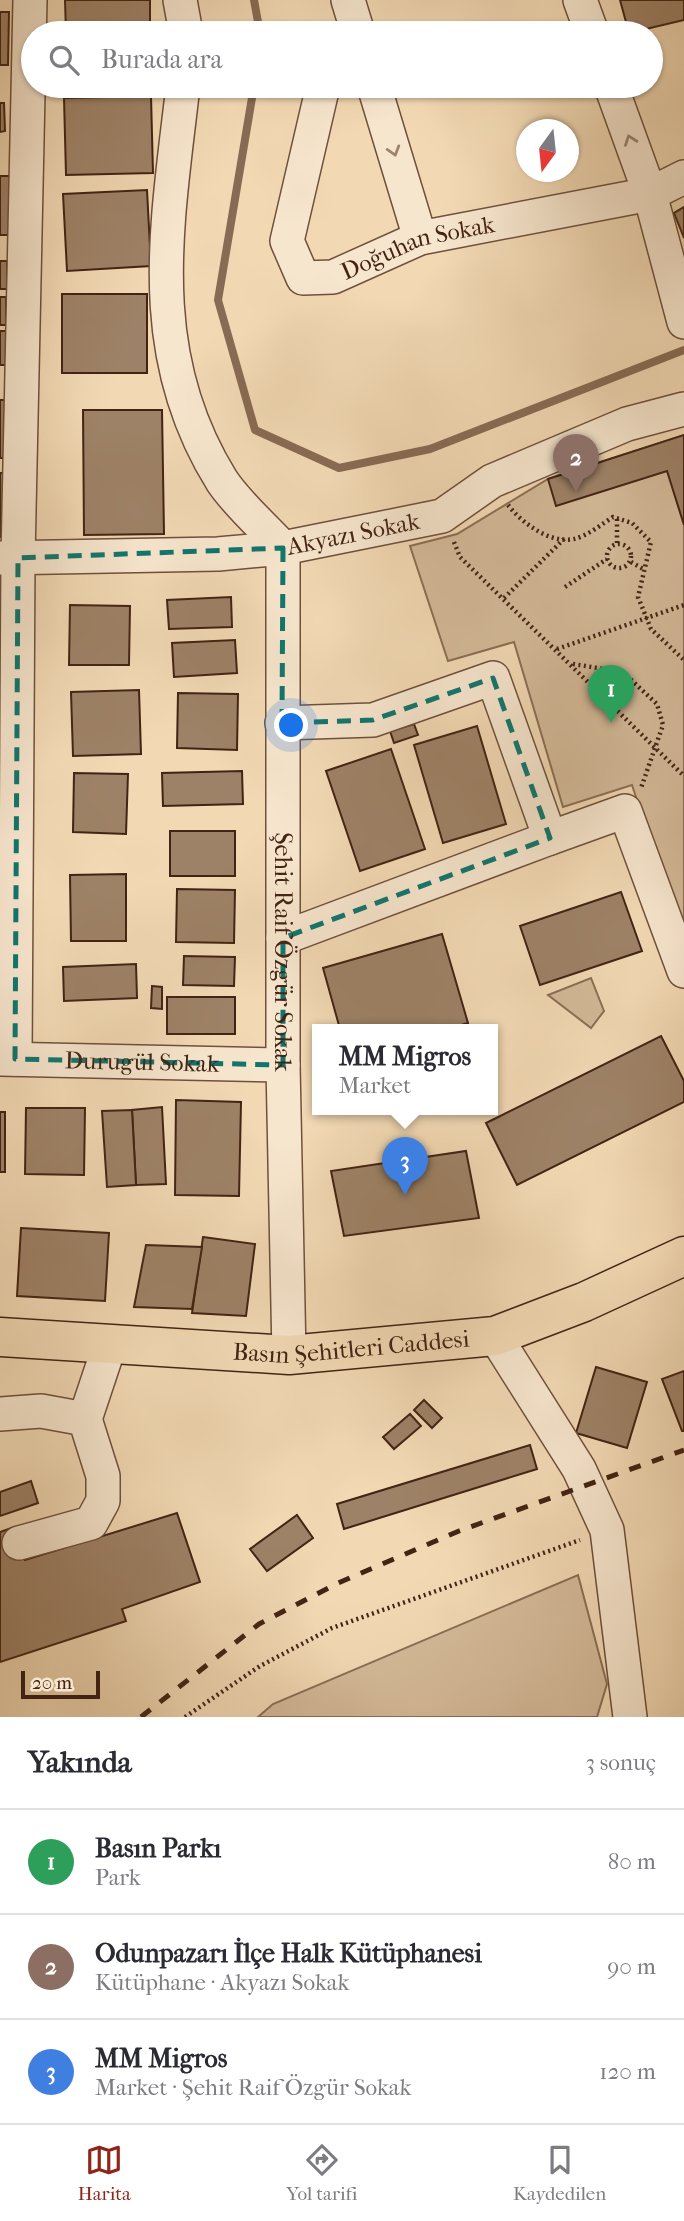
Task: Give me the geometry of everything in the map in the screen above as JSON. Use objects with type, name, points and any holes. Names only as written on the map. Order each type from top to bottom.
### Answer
[{"type":"main road","name":"Basın Şehitleri Caddesi","points":[[0,1337],[289,1355],[495,1336],[584,1302],[684,1256]]},
{"type":"street","points":[[29,21],[30,0]]},
{"type":"street","points":[[180,0],[184,21]]},
{"type":"street","points":[[340,21],[346,0]]},
{"type":"street","points":[[346,0],[354,21]]},
{"type":"street","points":[[580,0],[588,21]]},
{"type":"street","points":[[8,1059],[9,558],[26,98]]},
{"type":"street","points":[[182,98],[166,223],[166,300],[174,362],[189,420],[223,483],[283,548]]},
{"type":"street","name":"Doğuhan Sokak","points":[[321,98],[287,241],[303,278],[333,277],[420,239],[650,194],[684,177]]},
{"type":"street","points":[[378,98],[420,239]]},
{"type":"street","points":[[615,98],[650,194],[680,301]]},
{"type":"street","name":"Akyazı Sokak","points":[[9,558],[218,554],[283,548],[442,516],[492,481],[627,425],[684,409]]},
{"type":"street","name":"Şehit Raif Özgür Sokak","points":[[283,548],[283,1065],[289,1355]]},
{"type":"street","points":[[282,723],[373,720],[493,678],[550,838]]},
{"type":"street","points":[[283,938],[625,811],[684,971]]},
{"type":"street","name":"Durugül Sokak","points":[[8,1059],[283,1065]]},
{"type":"street","points":[[495,1336],[579,1469],[607,1530],[630,1717]]},
{"type":"street","points":[[19,1543],[91,1523],[103,1501],[103,1476],[85,1419],[110,1344]]},
{"type":"street","points":[[0,1414],[41,1411],[85,1419]]},
{"type":"path","points":[[492,481],[519,519],[547,536],[573,540],[613,517],[632,523],[651,542],[638,597],[646,618],[662,642],[684,660]]},
{"type":"path","points":[[442,516],[460,556],[684,776]]},
{"type":"path","points":[[617,519],[617,543]]},
{"type":"path","points":[[504,598],[565,538]]},
{"type":"path","points":[[565,587],[607,559],[611,545],[617,543],[631,551],[631,562],[624,569],[613,567],[607,559]]},
{"type":"path","points":[[631,562],[645,570]]},
{"type":"path","points":[[557,649],[684,605]]},
{"type":"path","points":[[572,664],[616,671],[629,678],[657,704],[663,725],[641,788]]},
{"type":"path","points":[[185,1717],[260,1666],[332,1628],[607,1530]]},
{"type":"highlighted area","points":[[283,548],[282,723],[373,720],[493,678],[550,838],[283,938],[283,1065],[15,1059],[18,558]]},
{"type":"shaded area","points":[[684,435],[684,944],[632,785],[563,807],[514,642],[448,661],[410,546],[457,534],[548,479]]},
{"type":"shaded area","points":[[591,978],[604,1011],[591,1028],[548,995]]},
{"type":"shaded area","points":[[578,1575],[607,1684],[597,1717],[258,1717],[273,1704]]},
{"type":"building","points":[[65,0],[150,0],[150,21],[66,21]]},
{"type":"building","points":[[620,0],[684,0],[684,20],[663,25],[663,21],[626,21]]},
{"type":"building","points":[[0,12],[9,12],[8,65],[0,65]]},
{"type":"building","points":[[64,98],[151,98],[153,173],[66,175]]},
{"type":"building","points":[[0,103],[4,103],[5,131],[0,132]]},
{"type":"building","points":[[0,176],[11,176],[11,235],[0,235]]},
{"type":"building","points":[[147,190],[151,266],[67,271],[63,194]]},
{"type":"building","points":[[684,207],[684,238],[674,213]]},
{"type":"building","points":[[0,261],[7,261],[7,289],[0,289]]},
{"type":"building","points":[[62,294],[147,294],[147,373],[62,373]]},
{"type":"building","points":[[0,297],[6,297],[6,325],[0,325]]},
{"type":"building","points":[[0,331],[7,331],[8,365],[0,365]]},
{"type":"building","points":[[0,400],[10,400],[10,458],[0,458]]},
{"type":"building","points":[[83,410],[162,410],[164,534],[84,535]]},
{"type":"building","points":[[684,435],[684,525],[667,471],[556,506],[548,479]]},
{"type":"building","points":[[0,473],[8,473],[7,537],[0,537]]},
{"type":"building","points":[[231,597],[232,627],[169,629],[167,600]]},
{"type":"building","points":[[70,605],[130,606],[129,665],[69,665]]},
{"type":"building","points":[[235,640],[237,673],[174,677],[172,643]]},
{"type":"building","points":[[139,690],[141,754],[73,756],[71,692]]},
{"type":"building","points":[[178,693],[238,694],[237,750],[177,748]]},
{"type":"building","points":[[414,724],[418,735],[394,743],[390,731]]},
{"type":"building","points":[[477,726],[506,824],[443,843],[414,745]]},
{"type":"building","points":[[391,749],[425,849],[360,871],[326,771]]},
{"type":"building","points":[[242,771],[243,804],[163,806],[162,773]]},
{"type":"building","points":[[74,773],[128,774],[126,834],[73,832]]},
{"type":"building","points":[[170,831],[235,831],[235,876],[170,876]]},
{"type":"building","points":[[126,874],[126,941],[71,941],[70,875]]},
{"type":"building","points":[[177,889],[235,890],[234,943],[176,942]]},
{"type":"building","points":[[621,892],[642,951],[540,985],[520,926]]},
{"type":"building","points":[[442,934],[468,1023],[339,1024],[323,968]]},
{"type":"building","points":[[184,956],[235,957],[234,986],[183,985]]},
{"type":"building","points":[[136,964],[137,998],[64,1001],[63,967]]},
{"type":"building","points":[[152,986],[162,987],[162,1009],[151,1008]]},
{"type":"building","points":[[167,997],[235,997],[235,1034],[167,1034]]},
{"type":"building","points":[[661,1036],[684,1081],[684,1102],[517,1185],[486,1123]]},
{"type":"building","points":[[176,1100],[241,1102],[239,1196],[175,1195]]},
{"type":"building","points":[[162,1107],[166,1184],[136,1185],[132,1110]]},
{"type":"building","points":[[26,1108],[85,1108],[84,1175],[25,1174]]},
{"type":"building","points":[[132,1110],[136,1185],[107,1187],[102,1111]]},
{"type":"building","points":[[0,1112],[5,1112],[5,1172],[0,1172]]},
{"type":"building","points":[[466,1151],[479,1218],[344,1236],[331,1171]]},
{"type":"building","points":[[21,1228],[109,1233],[105,1301],[17,1296]]},
{"type":"building","points":[[203,1237],[255,1244],[246,1316],[192,1313]]},
{"type":"building","points":[[146,1245],[202,1247],[192,1309],[134,1307]]},
{"type":"building","points":[[596,1367],[647,1382],[627,1448],[576,1433]]},
{"type":"building","points":[[684,1371],[684,1431],[682,1431],[662,1379]]},
{"type":"building","points":[[424,1400],[442,1418],[432,1428],[414,1410]]},
{"type":"building","points":[[410,1414],[421,1426],[394,1449],[383,1437]]},
{"type":"building","points":[[530,1445],[537,1469],[344,1529],[337,1504]]},
{"type":"building","points":[[31,1481],[38,1503],[0,1516],[0,1492]]},
{"type":"building","points":[[177,1513],[200,1582],[122,1609],[126,1621],[0,1662],[0,1532],[14,1527],[25,1560]]},
{"type":"building","points":[[297,1515],[313,1538],[267,1571],[250,1549]]},
{"type":"waterway","points":[[254,0],[258,21]]},
{"type":"waterway","points":[[252,98],[218,300],[255,430],[339,468],[430,449],[684,350]]},
{"type":"railway","points":[[141,1717],[259,1624],[338,1583],[459,1531],[684,1450]]},
{"type":"place","name":"Odunpazarı İlçe Halk Kütüphanesi","points":[[576,492]]},
{"type":"place","name":"Basın Parkı","points":[[611,723]]},
{"type":"place","name":"MM Migros","points":[[405,1195]]}]
